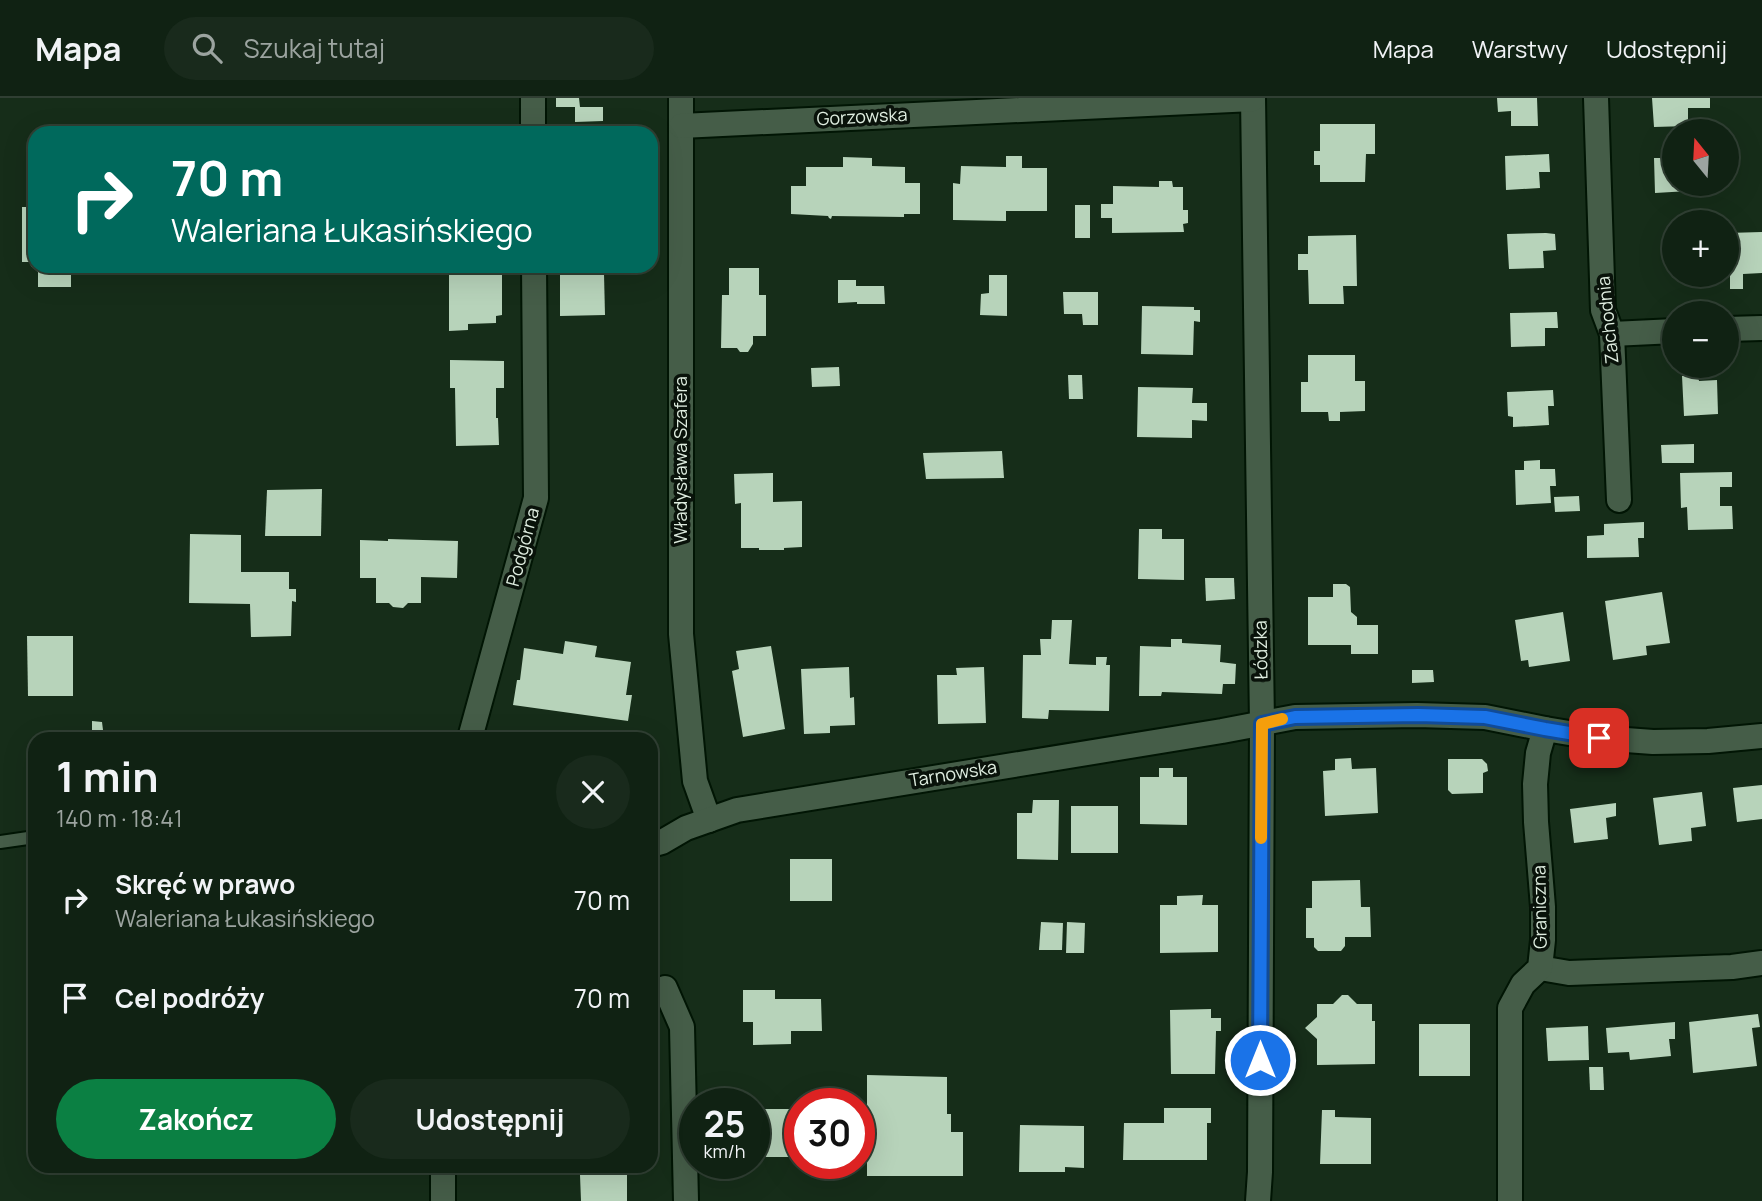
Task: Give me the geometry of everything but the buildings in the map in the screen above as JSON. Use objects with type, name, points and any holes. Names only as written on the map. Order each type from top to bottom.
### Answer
[{"type":"street","points":[[533,98],[533,126]]},
{"type":"street","name":"Władysława Szafera","points":[[681,98],[681,634],[695,781],[709,820]]},
{"type":"street","name":"Zachodnia","points":[[1597,98],[1603,310],[1612,334],[1619,500]]},
{"type":"street","name":"Gorzowska","points":[[681,125],[1253,99]]},
{"type":"street","name":"Łódzka","points":[[1253,99],[1262,724],[1258,1201]]},
{"type":"street","name":"Podgórna","points":[[472,732],[536,498],[534,273]]},
{"type":"street","points":[[1739,329],[1762,328]]},
{"type":"street","points":[[1612,334],[1662,332]]},
{"type":"street","name":"Tarnowska","points":[[658,843],[685,828],[737,810],[1295,717],[1485,717],[1599,738],[1653,742],[1762,736]]},
{"type":"street","name":"Graniczna","points":[[1510,1201],[1510,1008],[1523,984],[1539,968],[1543,940],[1535,784],[1538,753],[1545,729]]},
{"type":"street","points":[[1539,968],[1569,973],[1732,967],[1762,962]]},
{"type":"street","points":[[665,988],[682,1027],[685,1201]]},
{"type":"street","points":[[443,1173],[443,1201]]},
{"type":"lane","points":[[0,842],[28,838]]},
{"type":"slow traffic","points":[[1261,838],[1262,724],[1282,719]]},
{"type":"route","points":[[1260,1060],[1262,724],[1295,717],[1485,717],[1599,738]]}]
